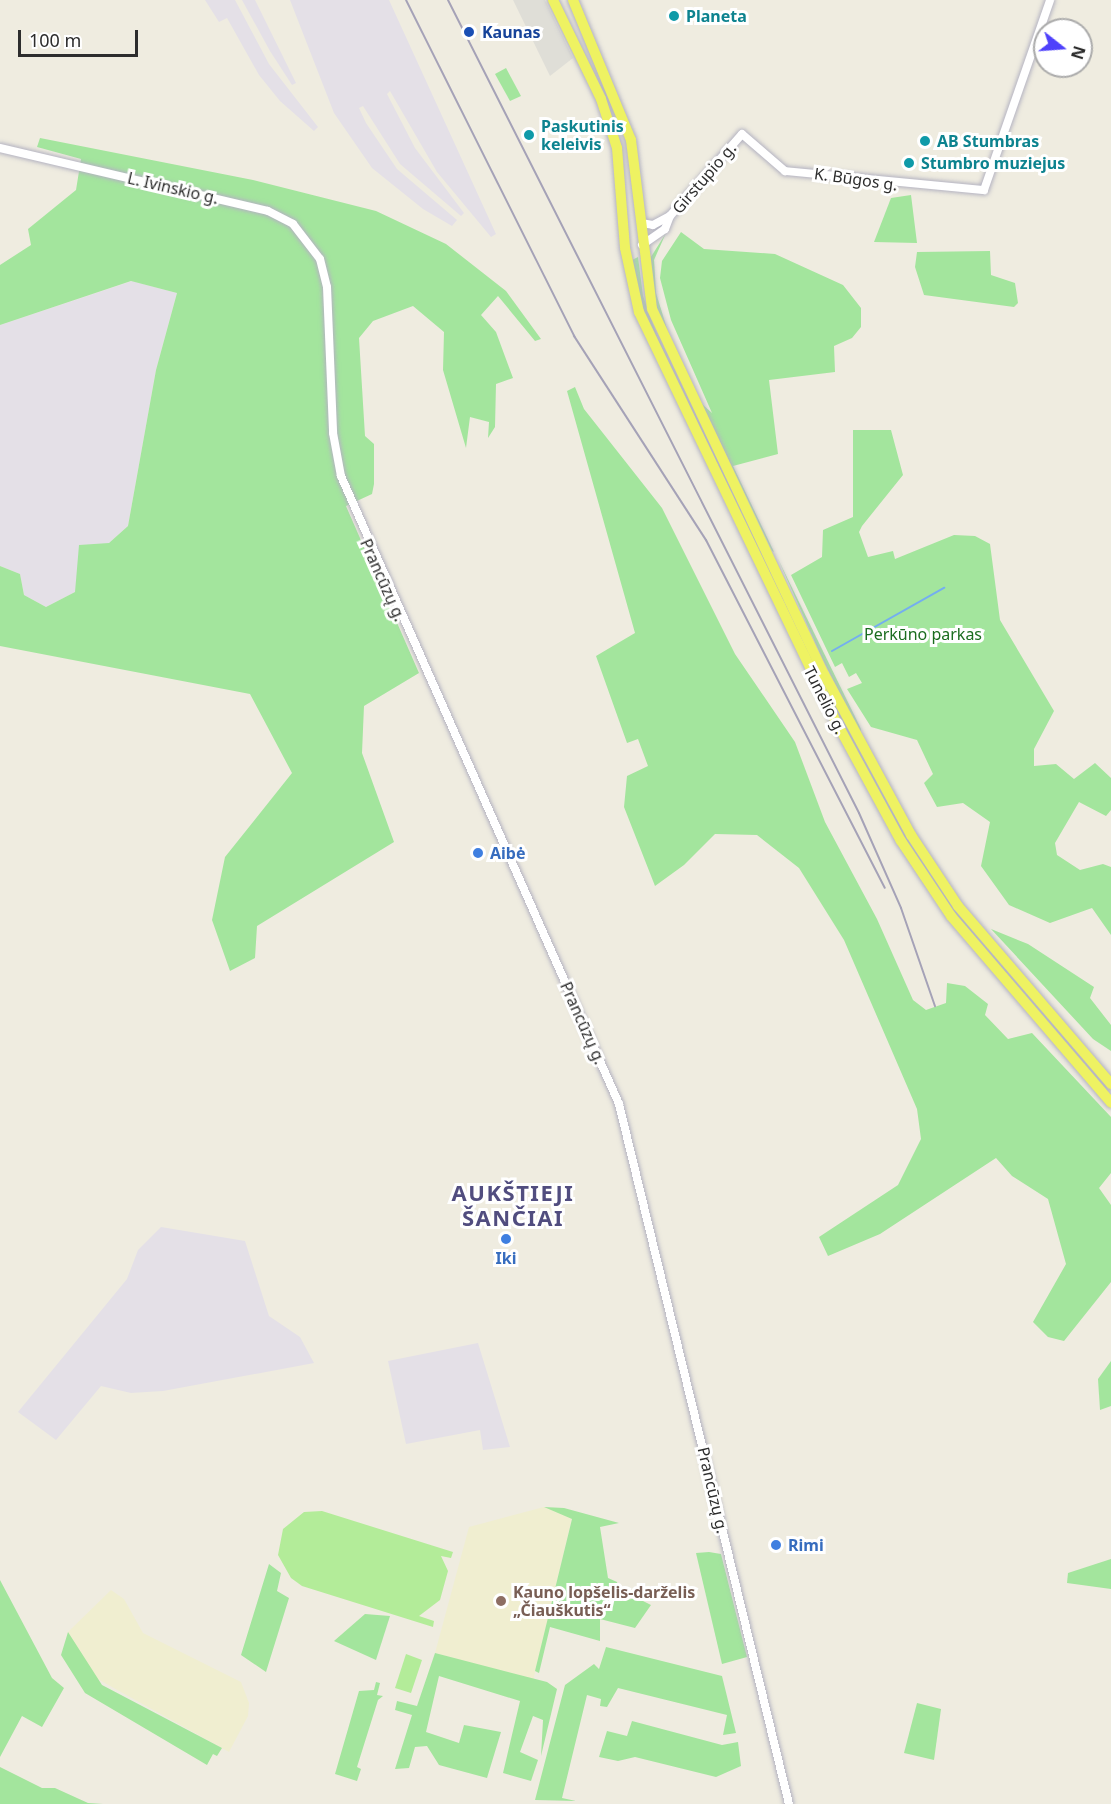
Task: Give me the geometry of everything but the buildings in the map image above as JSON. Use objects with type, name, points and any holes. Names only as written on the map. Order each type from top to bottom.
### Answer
[{"type":"main road","name":"Tunelio g.","points":[[554,0],[601,99],[618,148],[625,248],[633,295],[650,339],[810,671],[901,841],[986,961],[1111,1102]]},
{"type":"main road","name":"Tunelio g.","points":[[573,0],[632,140],[646,289],[662,334],[824,674],[911,835],[980,934],[1111,1084]]},
{"type":"main road","points":[[568,30],[583,22]]},
{"type":"main road","points":[[625,248],[642,245]]},
{"type":"street","points":[[1044,14],[1045,0]]},
{"type":"street","points":[[1044,14],[1050,0]]},
{"type":"street","name":"K. Būgos g.","points":[[742,134],[785,171],[984,190],[1044,14]]},
{"type":"street","name":"Girstupio g.","points":[[642,245],[654,241],[670,216],[742,134]]},
{"type":"street","name":"L. Ivinskio g.","points":[[0,147],[268,211],[303,234],[323,266]]},
{"type":"street","points":[[640,223],[653,225],[670,216]]},
{"type":"street","name":"Prancūzų g.","points":[[323,266],[333,433],[341,476],[619,1104],[789,1804]]},
{"type":"shaded area","points":[[205,0],[235,0],[269,64],[318,127],[314,131],[280,101],[259,75],[227,18],[219,22]]},
{"type":"shaded area","points":[[242,0],[255,0],[296,83],[292,85]]},
{"type":"shaded area","points":[[290,0],[389,0],[496,234],[491,237],[437,172],[390,91],[387,94],[415,148],[464,213],[461,216],[400,164],[363,106],[359,108],[366,123],[397,169],[457,220],[452,226],[423,209],[372,168],[334,113]]},
{"type":"shaded area","points":[[513,0],[545,0],[573,58],[550,76]]},
{"type":"shaded area","points":[[132,281],[177,293],[156,370],[128,526],[109,543],[75,592],[46,607],[24,595],[20,574],[0,566],[0,325]]},
{"type":"shaded area","points":[[161,1227],[245,1241],[269,1316],[300,1337],[314,1363],[163,1391],[131,1393],[101,1386],[56,1440],[18,1412],[127,1279],[138,1250]]},
{"type":"shaded area","points":[[478,1343],[510,1447],[483,1450],[480,1430],[406,1444],[388,1361]]},
{"type":"shaded area","name":"Kauno lopšelis-darželis „Čiauškutis“","points":[[544,1507],[572,1518],[533,1681],[435,1653],[469,1527]]},
{"type":"shaded area","points":[[111,1590],[124,1599],[143,1633],[241,1682],[249,1703],[248,1716],[229,1752],[94,1677],[68,1632]]},
{"type":"green space","points":[[506,68],[521,96],[510,101],[495,74]]},
{"type":"green space","points":[[40,138],[253,180],[376,211],[446,244],[506,291],[541,339],[535,341],[498,296],[481,315],[496,332],[513,378],[496,384],[495,427],[488,438],[489,422],[470,417],[466,448],[443,370],[444,332],[413,306],[373,321],[359,338],[365,436],[374,444],[374,484],[372,494],[346,506],[419,673],[364,706],[362,753],[394,842],[257,926],[255,958],[230,971],[212,920],[225,857],[292,773],[250,694],[0,646],[0,566],[20,574],[24,595],[46,607],[75,592],[79,545],[109,543],[128,526],[156,370],[177,293],[131,281],[0,325],[0,265],[31,245],[28,229],[76,190],[81,159],[37,147]]},
{"type":"green space","points":[[911,195],[917,243],[874,242],[891,198]]},
{"type":"green space","points":[[681,232],[704,249],[775,254],[843,285],[861,308],[861,327],[852,338],[834,346],[835,372],[769,380],[778,454],[733,466],[774,552],[772,551],[657,310],[649,260],[666,233],[654,260],[656,293],[668,332],[702,404],[712,413],[671,320],[660,278],[662,261]]},
{"type":"green space","points":[[990,251],[991,275],[1015,283],[1018,303],[1014,307],[924,295],[915,267],[917,252]]},
{"type":"green space","points":[[638,257],[643,296],[657,336],[812,659],[913,848],[977,938],[1111,1095],[955,914],[911,849],[826,693],[643,311],[632,260]]},
{"type":"green space","points":[[575,387],[584,409],[662,508],[735,654],[795,742],[825,822],[877,919],[913,1000],[926,1010],[946,1003],[947,983],[965,986],[988,1004],[985,1015],[1008,1039],[1032,1033],[1111,1117],[1111,1173],[1099,1188],[1111,1205],[1111,1282],[1064,1341],[1048,1337],[1033,1322],[1066,1264],[1048,1199],[1012,1176],[996,1158],[880,1234],[828,1256],[819,1237],[898,1185],[921,1139],[917,1109],[844,940],[799,868],[757,835],[715,834],[684,865],[655,886],[624,807],[627,776],[648,766],[638,739],[627,743],[596,656],[635,633],[567,391]]},
{"type":"green space","name":"Perkūno parkas","points":[[853,430],[891,430],[903,475],[859,532],[868,557],[893,551],[895,559],[954,535],[975,536],[990,544],[1000,620],[1054,711],[1034,749],[1034,766],[1056,764],[1074,779],[1095,763],[1111,778],[1111,810],[1106,816],[1079,802],[1055,843],[1057,855],[1080,870],[1103,864],[1111,867],[1111,935],[1092,908],[1050,923],[1009,905],[981,866],[990,822],[963,803],[937,807],[924,783],[933,774],[917,740],[871,727],[847,689],[862,683],[856,673],[849,677],[842,663],[835,667],[791,575],[822,557],[823,530],[853,517]]},
{"type":"green space","points":[[778,559],[861,729],[860,733],[822,658]]},
{"type":"green space","points":[[991,929],[1028,944],[1094,987],[1090,998],[1111,1025],[1111,1051],[1093,1039]]},
{"type":"green space","points":[[1111,1361],[1111,1406],[1100,1410],[1098,1379]]},
{"type":"green space","points":[[544,1507],[564,1508],[619,1523],[600,1527],[608,1578],[617,1582],[621,1601],[637,1598],[651,1605],[635,1628],[600,1619],[600,1641],[550,1627],[539,1673],[535,1671],[572,1519]]},
{"type":"green space","points":[[322,1511],[453,1552],[451,1558],[441,1556],[448,1571],[440,1600],[419,1616],[434,1621],[433,1627],[302,1586],[291,1578],[278,1555],[283,1529],[304,1512]]},
{"type":"green space","points":[[696,1553],[721,1554],[747,1657],[722,1664]]},
{"type":"green space","points":[[1111,1559],[1111,1589],[1067,1583],[1068,1573]]},
{"type":"green space","points":[[269,1564],[281,1573],[277,1591],[289,1598],[266,1672],[241,1655]]},
{"type":"green space","points":[[0,1580],[52,1678],[64,1688],[42,1727],[22,1716],[0,1757]]},
{"type":"green space","points":[[365,1614],[390,1616],[376,1660],[334,1641]]},
{"type":"green space","points":[[68,1632],[102,1685],[222,1748],[217,1756],[213,1754],[207,1765],[85,1693],[61,1655]]},
{"type":"green space","points":[[606,1647],[722,1676],[736,1733],[723,1735],[727,1715],[618,1688],[607,1707],[600,1706],[601,1699],[587,1695],[562,1798],[576,1801],[535,1800],[565,1685],[594,1664],[599,1669]]},
{"type":"green space","points":[[435,1653],[547,1682],[557,1689],[541,1756],[543,1720],[533,1716],[520,1752],[538,1760],[531,1781],[503,1773],[520,1701],[439,1676],[426,1732],[459,1743],[464,1725],[501,1732],[487,1778],[439,1765],[427,1746],[415,1747],[409,1768],[395,1769],[412,1715],[395,1710],[397,1701],[417,1706]]},
{"type":"green space","points":[[406,1654],[422,1660],[411,1693],[395,1688]]},
{"type":"green space","points":[[376,1682],[380,1683],[377,1695],[383,1696],[378,1700],[357,1767],[361,1769],[357,1781],[335,1774],[359,1691],[374,1690]]},
{"type":"green space","points":[[917,1703],[941,1709],[934,1760],[904,1753]]},
{"type":"green space","points":[[632,1721],[722,1745],[738,1742],[741,1766],[716,1777],[635,1757],[618,1761],[599,1757],[607,1731],[627,1736]]},
{"type":"green space","points":[[0,1767],[42,1788],[55,1788],[88,1803],[103,1804],[0,1804]]},
{"type":"waterway","points":[[832,651],[944,588]]},
{"type":"railway","points":[[406,0],[574,336],[706,540],[885,888]]},
{"type":"railway","points":[[448,0],[859,813],[901,908],[935,1006]]},
{"type":"place","name":"Planeta","points":[[674,16]]},
{"type":"place","name":"Kaunas","points":[[469,32]]},
{"type":"place","name":"Paskutinis keleivis","points":[[529,135]]},
{"type":"place","name":"AB Stumbras","points":[[925,141]]},
{"type":"place","name":"Stumbro muziejus","points":[[909,163]]},
{"type":"place","name":"Aibė","points":[[478,853]]},
{"type":"place","name":"Iki","points":[[506,1239]]},
{"type":"place","name":"Rimi","points":[[776,1545]]},
{"type":"place","name":"Kauno lopšelis-darželis „Čiauškutis“","points":[[501,1601]]},
{"type":"district","name":"AUKŠTIEJI ŠANČIAI","points":[[513,1204]]}]
